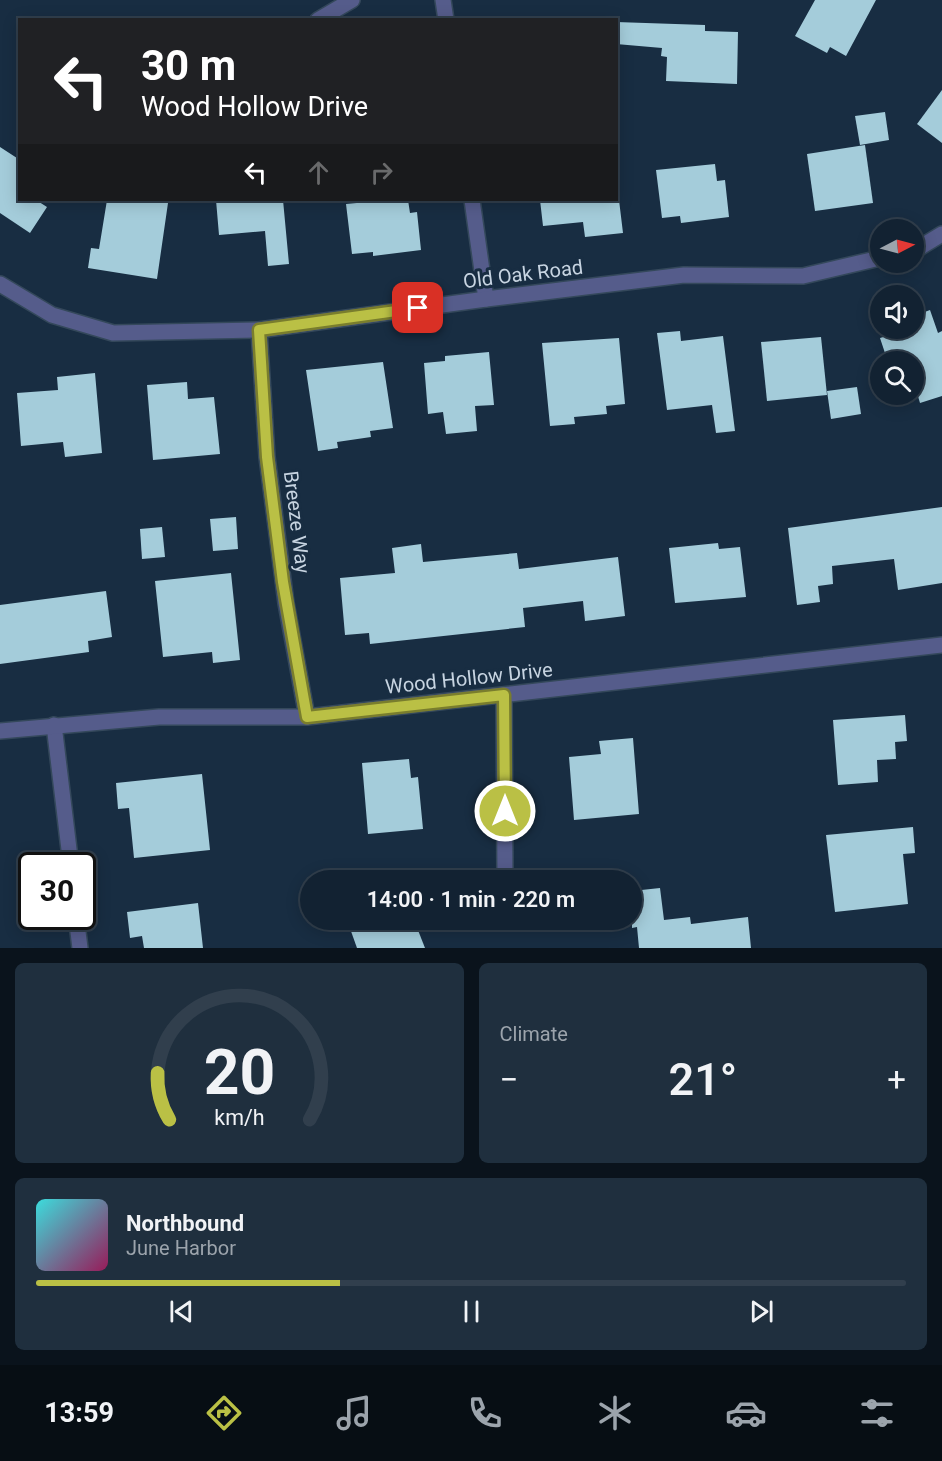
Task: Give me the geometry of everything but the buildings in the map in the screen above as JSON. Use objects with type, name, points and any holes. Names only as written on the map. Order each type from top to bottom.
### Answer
[{"type":"street","points":[[321,18],[352,0]]},
{"type":"street","points":[[443,0],[446,18]]},
{"type":"street","points":[[472,201],[486,299]]},
{"type":"street","points":[[924,245],[942,234]]},
{"type":"street","name":"Old Oak Road","points":[[0,284],[52,315],[113,333],[259,330],[684,275],[803,276],[870,260]]},
{"type":"street","name":"Breeze Way","points":[[259,330],[267,457],[284,592],[307,717]]},
{"type":"street","name":"Wood Hollow Drive","points":[[0,731],[159,717],[307,717],[942,645]]},
{"type":"street","points":[[504,695],[505,870]]},
{"type":"street","points":[[54,725],[69,852]]},
{"type":"street","points":[[78,930],[80,948]]},
{"type":"route","points":[[418,308],[259,330],[267,457],[286,603],[307,717],[504,695],[505,811]]}]
